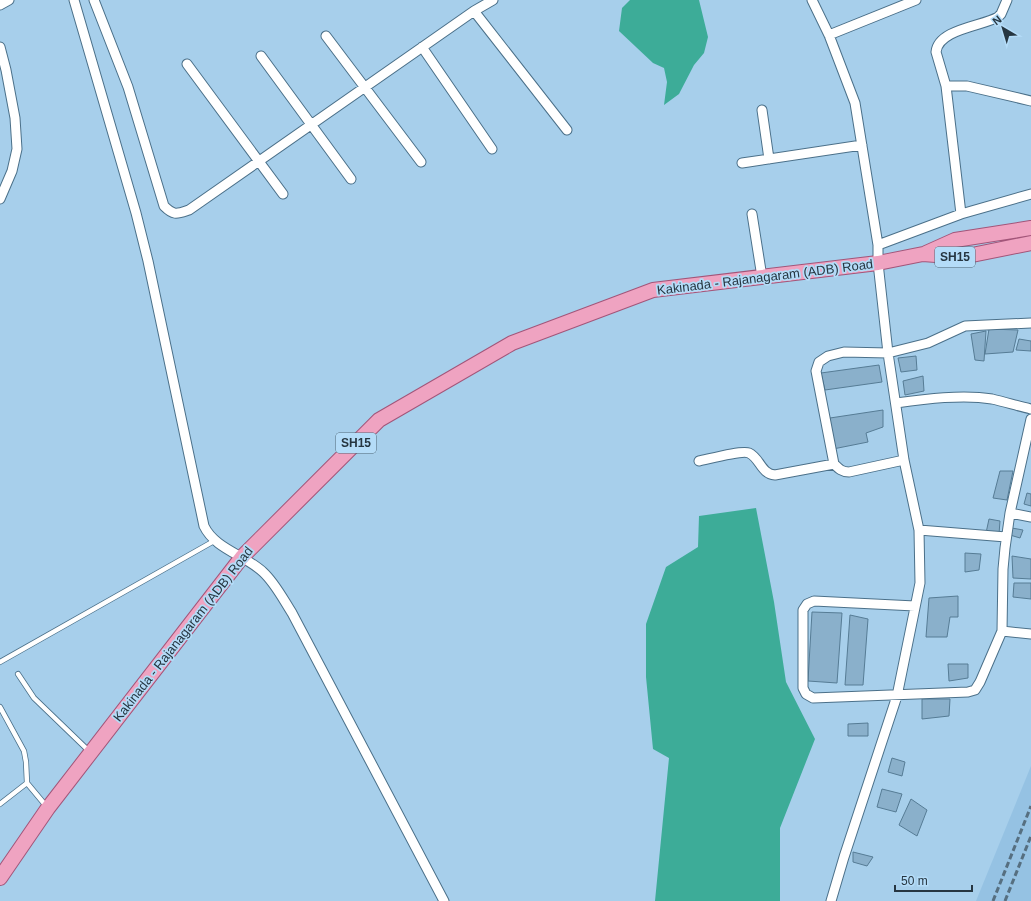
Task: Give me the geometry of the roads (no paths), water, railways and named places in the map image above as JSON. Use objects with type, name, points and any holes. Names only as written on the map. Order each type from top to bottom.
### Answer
[{"type":"main road","name":"SH15","points":[[923,254],[955,240],[1031,228]]},
{"type":"main road","name":"Kakinada - Rajanagaram (ADB) Road","points":[[0,878],[48,808],[242,557],[379,420],[512,343],[653,290],[878,263],[923,254],[962,257],[1031,243]]},
{"type":"street","points":[[0,5],[9,0]]},
{"type":"street","points":[[74,0],[146,254],[204,526],[214,541],[242,557],[263,572],[279,592],[292,613],[444,901]]},
{"type":"street","points":[[94,0],[128,87],[164,206],[171,212],[177,214],[189,210],[474,11],[493,0]]},
{"type":"street","points":[[812,0],[829,35],[854,96],[878,244],[878,263],[888,353],[904,460],[919,530],[920,583],[897,696],[831,901]]},
{"type":"street","points":[[829,35],[903,2],[916,0]]},
{"type":"street","points":[[962,214],[946,86],[936,52],[939,42],[964,28],[998,17],[1001,14],[1007,0]]},
{"type":"street","points":[[474,11],[567,130]]},
{"type":"street","points":[[326,36],[421,162]]},
{"type":"street","points":[[0,46],[15,118],[17,149],[12,171],[0,199]]},
{"type":"street","points":[[422,48],[492,149]]},
{"type":"street","points":[[261,56],[351,179]]},
{"type":"street","points":[[187,64],[283,194]]},
{"type":"street","points":[[946,86],[966,86],[1031,100]]},
{"type":"street","points":[[762,110],[769,159]]},
{"type":"street","points":[[742,163],[862,145]]},
{"type":"street","points":[[878,244],[962,214],[1031,194]]},
{"type":"street","points":[[752,214],[762,277]]},
{"type":"street","points":[[904,460],[849,472],[843,472],[834,464],[816,371],[819,362],[828,356],[844,352],[888,353],[928,343],[965,326],[1031,322]]},
{"type":"street","points":[[896,403],[926,398],[957,397],[990,399],[1031,409]]},
{"type":"street","points":[[915,606],[814,601],[807,604],[803,610],[803,688],[806,694],[813,698],[897,696],[968,692],[975,690],[980,682],[1002,631],[1003,570],[1006,537],[1031,419]]},
{"type":"street","points":[[699,461],[740,452],[748,452],[755,457],[769,474],[834,464]]},
{"type":"street","points":[[1010,513],[1031,517]]},
{"type":"street","points":[[919,530],[1006,537]]},
{"type":"street","points":[[1002,631],[1031,634]]},
{"type":"lane","points":[[0,662],[214,541]]},
{"type":"lane","points":[[18,674],[34,698],[90,753]]},
{"type":"lane","points":[[0,707],[24,751],[27,783],[48,808]]},
{"type":"lane","points":[[0,804],[27,783]]},
{"type":"railway","points":[[993,901],[1031,806]]},
{"type":"railway","points":[[1005,901],[1031,836]]}]
